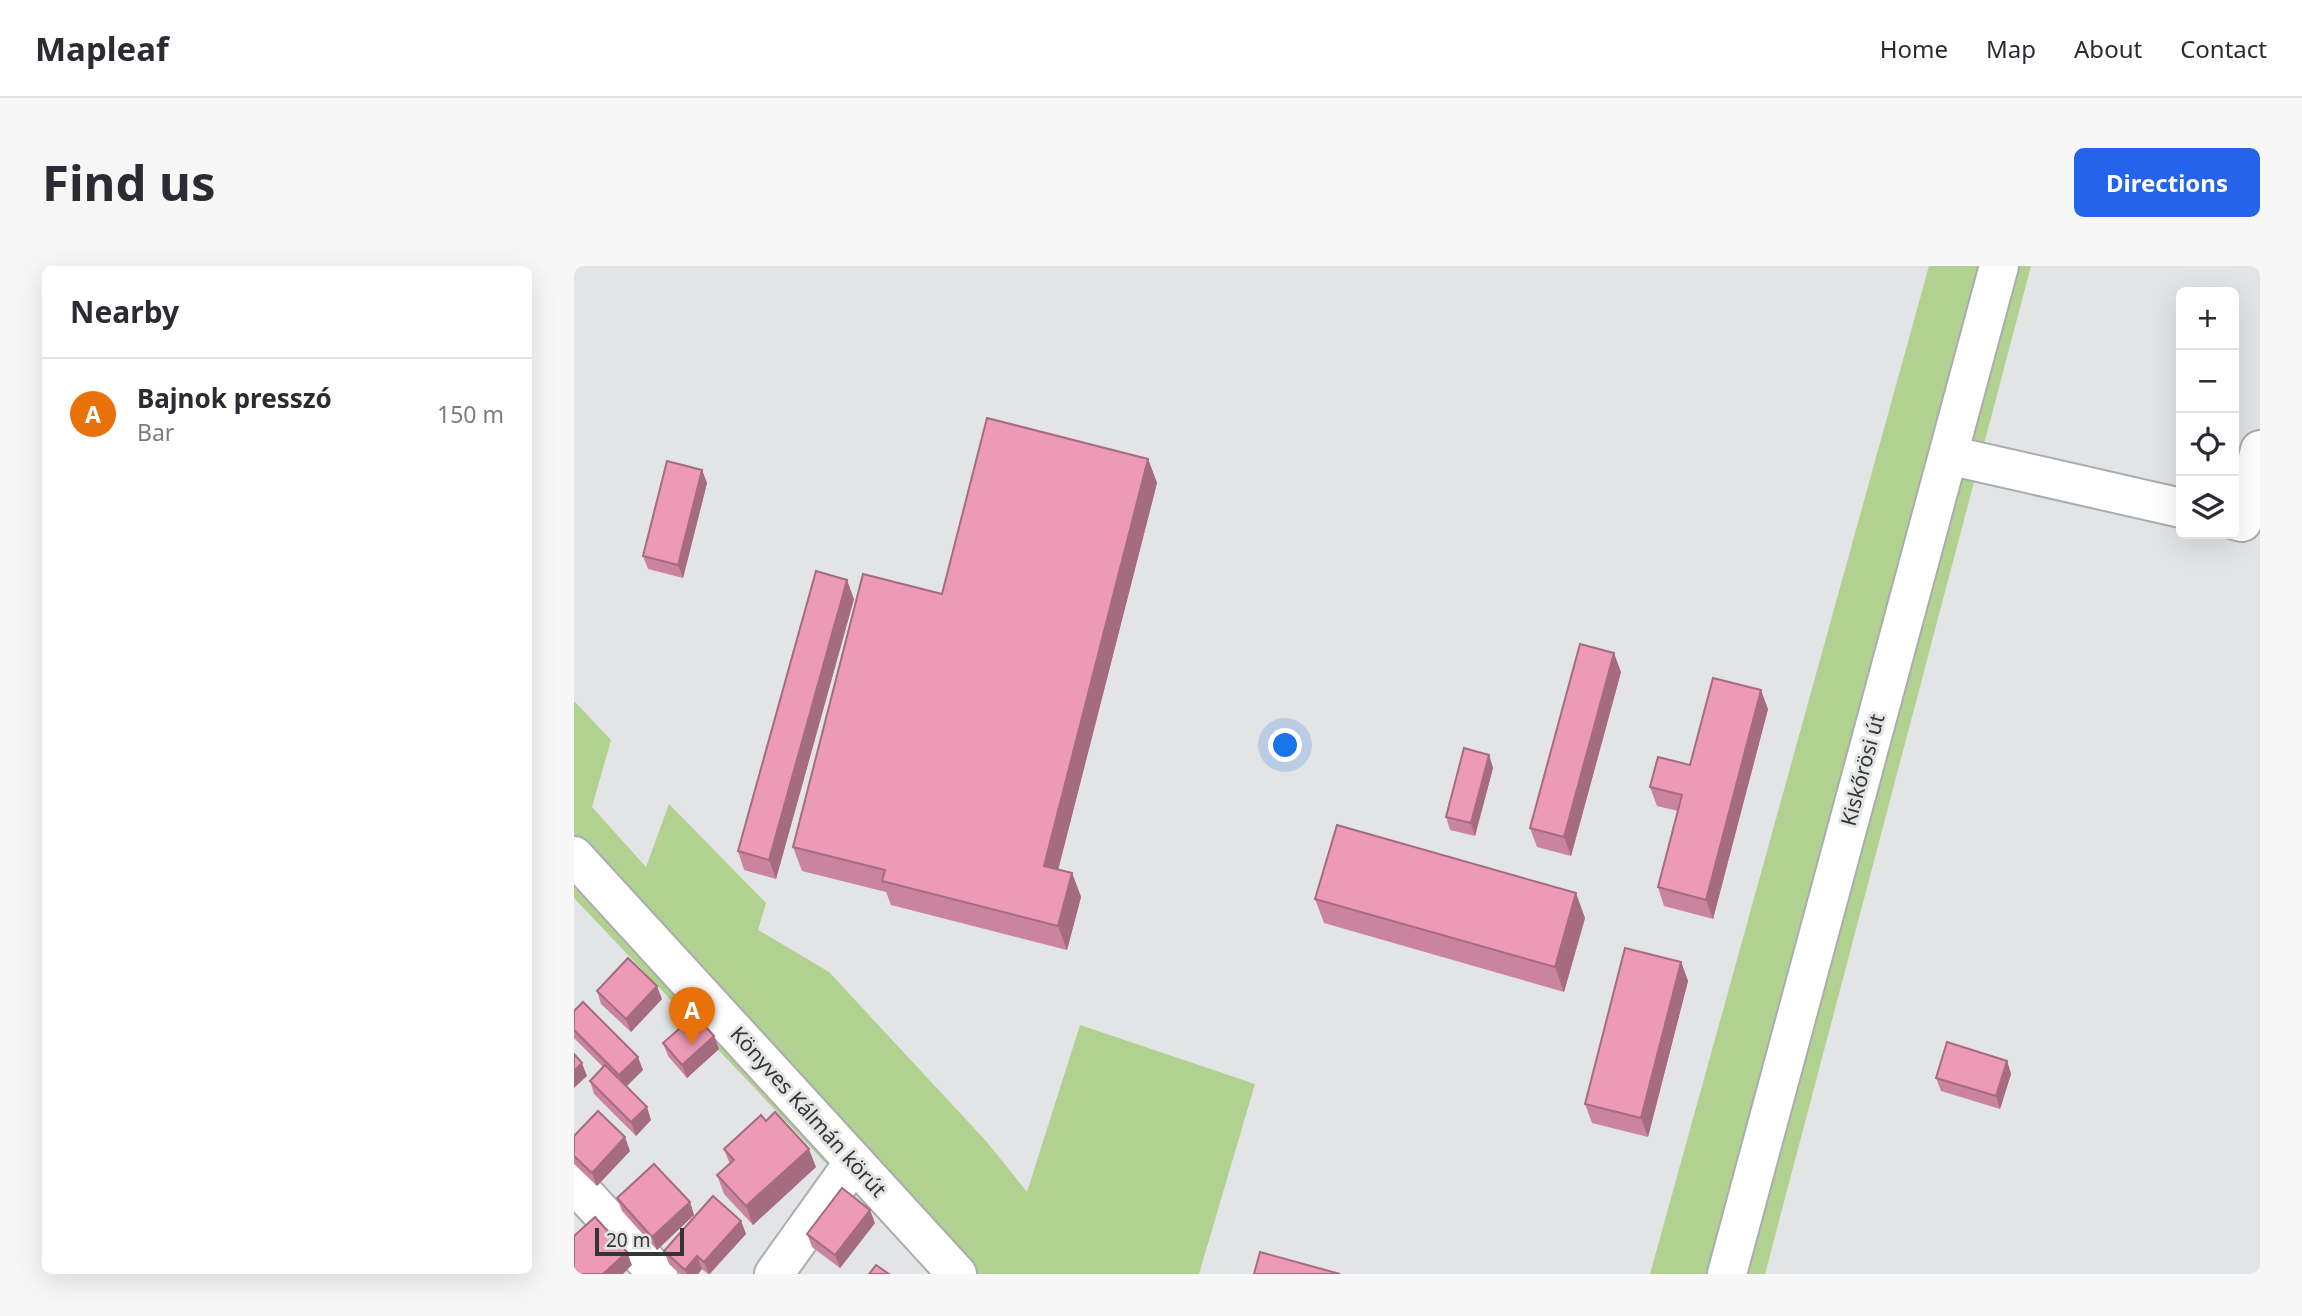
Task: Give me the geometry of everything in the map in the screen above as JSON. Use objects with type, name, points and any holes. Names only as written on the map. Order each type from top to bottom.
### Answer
[{"type":"street","name":"Kiskőrösi út","points":[[1727,1274],[1999,266]]},
{"type":"street","points":[[2245,521],[2260,450]]},
{"type":"street","points":[[1948,455],[2176,507]]},
{"type":"street","name":"Könyves Kálmán körút","points":[[574,856],[957,1274]]},
{"type":"street","points":[[774,1274],[854,1163]]},
{"type":"street","points":[[574,1183],[658,1274]]},
{"type":"green space","points":[[1929,266],[2031,266],[1765,1274],[1650,1274]]},
{"type":"green space","points":[[574,701],[611,740],[592,807],[646,867],[669,804],[766,903],[758,930],[829,972],[986,1141],[1027,1192],[1080,1025],[1255,1084],[1199,1274],[931,1274],[574,898]]},
{"type":"building","points":[[987,418],[1148,459],[1044,866],[1072,873],[1058,926],[882,881],[885,870],[793,847],[863,574],[942,594]]},
{"type":"building","points":[[667,461],[702,470],[678,565],[643,556]]},
{"type":"building","points":[[816,571],[847,580],[769,860],[738,851]]},
{"type":"building","points":[[1580,644],[1614,653],[1564,837],[1530,828]]},
{"type":"building","points":[[1713,678],[1761,690],[1706,900],[1658,887],[1682,795],[1650,787],[1658,757],[1690,765]]},
{"type":"building","points":[[1464,748],[1489,755],[1471,823],[1446,817]]},
{"type":"building","points":[[1337,825],[1576,893],[1555,967],[1315,899]]},
{"type":"building","points":[[1625,948],[1681,962],[1641,1118],[1585,1104]]},
{"type":"building","points":[[628,958],[657,986],[626,1019],[597,991]]},
{"type":"building","points":[[583,1002],[638,1057],[619,1075],[574,1030],[574,1011]]},
{"type":"building","points":[[695,1015],[714,1036],[682,1065],[663,1043]]},
{"type":"building","points":[[1947,1042],[2007,1061],[1996,1096],[1936,1078]]},
{"type":"building","points":[[574,1054],[582,1063],[574,1071]]},
{"type":"building","points":[[605,1065],[647,1107],[631,1122],[590,1081]]},
{"type":"building","points":[[598,1111],[625,1137],[592,1173],[574,1156],[574,1136]]},
{"type":"building","points":[[775,1112],[809,1149],[746,1206],[717,1175],[734,1160],[724,1149],[761,1115],[766,1121]]},
{"type":"building","points":[[654,1164],[690,1202],[652,1237],[617,1198]]},
{"type":"building","points":[[842,1188],[870,1210],[835,1255],[807,1234]]},
{"type":"building","points":[[713,1196],[741,1221],[704,1262],[697,1256],[685,1270],[664,1251]]},
{"type":"building","points":[[595,1217],[627,1252],[603,1274],[576,1274],[574,1236]]},
{"type":"building","points":[[1260,1252],[1340,1274],[1254,1274]]},
{"type":"building","points":[[876,1265],[889,1274],[869,1274]]},
{"type":"place","name":"Bajnok presszó","points":[[692,1045]]}]
